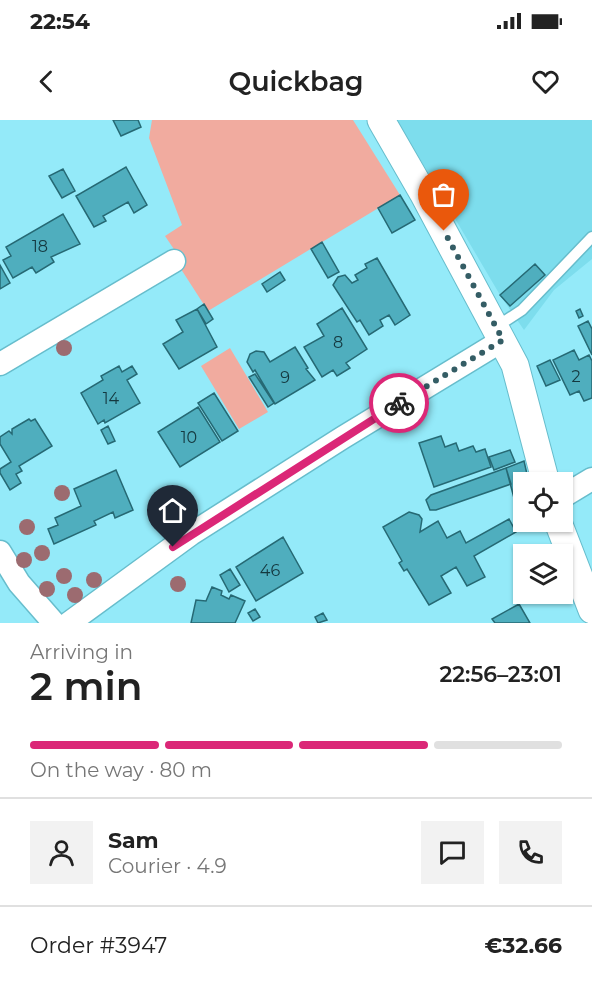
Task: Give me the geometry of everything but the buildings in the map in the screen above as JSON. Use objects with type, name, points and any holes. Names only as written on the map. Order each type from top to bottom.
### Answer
[{"type":"street","points":[[381,120],[500,333],[523,390],[543,472]]},
{"type":"street","points":[[0,364],[174,261]]},
{"type":"street","points":[[69,623],[191,534],[342,438],[500,333]]},
{"type":"street","points":[[573,490],[592,479]]},
{"type":"street","points":[[562,532],[592,610]]},
{"type":"street","points":[[0,552],[20,583],[54,623]]},
{"type":"lane","points":[[500,333],[592,237]]},
{"type":"shaded area","points":[[152,120],[353,120],[400,195],[208,311],[179,266],[182,261],[165,236],[182,225],[149,138]]},
{"type":"shaded area","points":[[397,120],[592,120],[592,259],[554,290],[524,330],[500,295]]},
{"type":"shaded area","points":[[230,348],[268,412],[239,429],[201,366]]},
{"type":"way so far","points":[[399,403],[503,340],[444,231]]},
{"type":"route","points":[[173,547],[399,403]]}]
